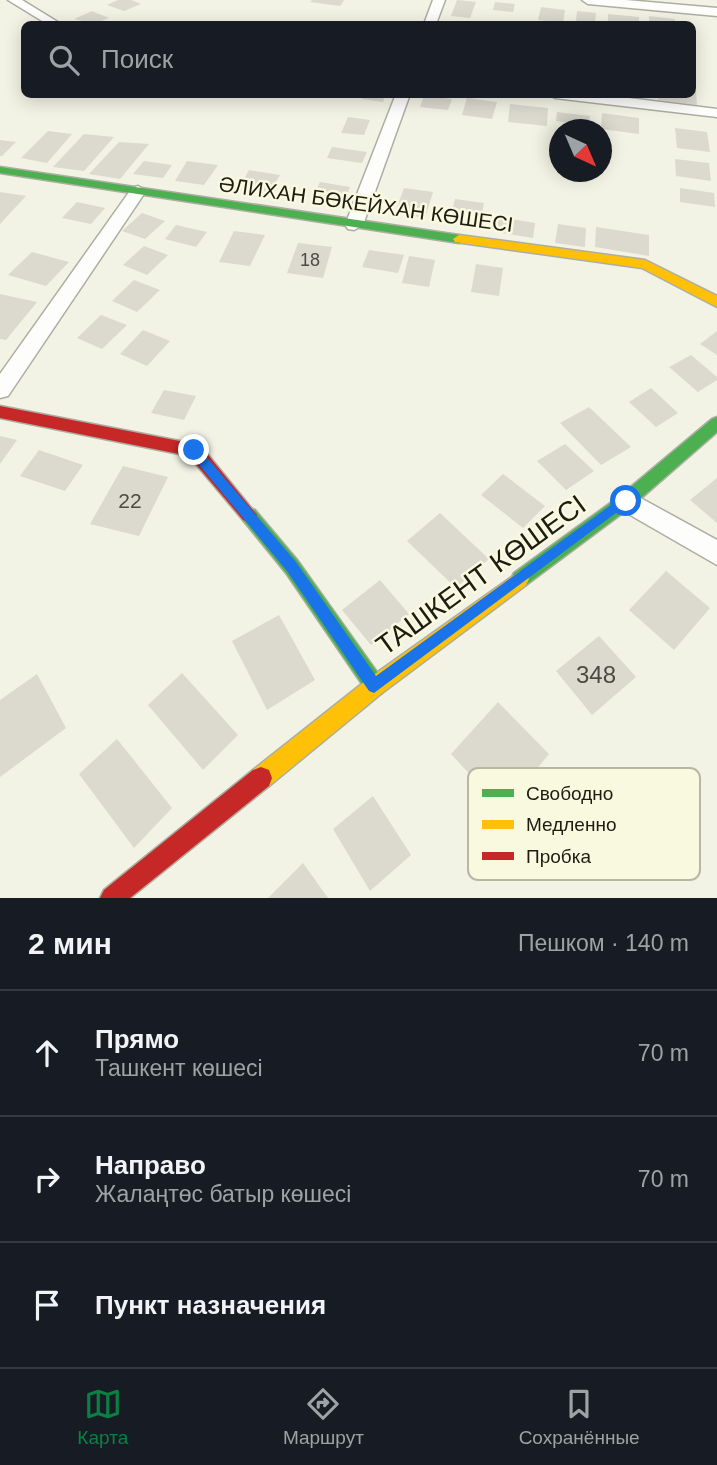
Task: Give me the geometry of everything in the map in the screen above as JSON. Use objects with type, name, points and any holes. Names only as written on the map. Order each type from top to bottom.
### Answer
[{"type":"street","points":[[14,0],[50,21]]},
{"type":"street","points":[[431,21],[439,0]]},
{"type":"street","points":[[588,0],[717,12]]},
{"type":"street","points":[[354,225],[402,98]]},
{"type":"street","points":[[589,98],[717,113]]},
{"type":"street","name":"ӘЛИХАН БӨКЕЙХАН КӨШЕСІ","points":[[0,170],[354,225],[645,264],[717,302]]},
{"type":"street","points":[[0,390],[138,191]]},
{"type":"street","points":[[0,412],[194,450],[292,567],[374,686]]},
{"type":"street","name":"ТАШКЕНТ КӨШЕСІ","points":[[112,898],[374,686],[626,501],[717,423]]},
{"type":"street","points":[[626,501],[717,554]]},
{"type":"building","points":[[118,0],[131,0],[141,4],[124,11],[107,5]]},
{"type":"building","points":[[344,0],[340,6],[310,2]]},
{"type":"building","points":[[457,0],[476,2],[470,18],[451,16]]},
{"type":"building","points":[[495,2],[515,4],[513,12],[493,10]]},
{"type":"building","points":[[541,7],[565,10],[563,21],[538,20]]},
{"type":"building","points":[[92,11],[109,18],[102,21],[74,19]]},
{"type":"building","points":[[577,11],[596,13],[595,21],[576,21]]},
{"type":"building","points":[[608,14],[639,17],[639,21],[608,21]]},
{"type":"building","points":[[649,16],[675,19],[675,21],[649,21]]},
{"type":"building","points":[[696,91],[697,105],[658,100],[696,98]]},
{"type":"building","points":[[362,98],[384,98],[383,102]]},
{"type":"building","points":[[423,98],[452,99],[448,110],[420,107]]},
{"type":"building","points":[[467,98],[497,102],[492,119],[462,115]]},
{"type":"building","points":[[510,104],[548,108],[547,126],[508,122]]},
{"type":"building","points":[[557,112],[590,116],[590,119],[556,119]]},
{"type":"building","points":[[602,113],[639,118],[639,134],[612,130],[612,119],[602,119]]},
{"type":"building","points":[[348,117],[370,120],[364,135],[341,133]]},
{"type":"building","points":[[675,128],[707,132],[710,152],[677,148]]},
{"type":"building","points":[[48,131],[72,134],[47,163],[21,158]]},
{"type":"building","points":[[84,134],[114,137],[84,171],[53,167]]},
{"type":"building","points":[[0,140],[16,142],[2,156],[0,156]]},
{"type":"building","points":[[119,142],[149,144],[120,179],[89,174]]},
{"type":"building","points":[[332,147],[367,152],[362,163],[327,158]]},
{"type":"building","points":[[675,159],[709,163],[711,181],[676,176]]},
{"type":"building","points":[[144,161],[172,165],[163,178],[133,174]]},
{"type":"building","points":[[187,161],[218,165],[204,185],[175,181]]},
{"type":"building","points":[[249,170],[280,175],[268,195],[238,190]]},
{"type":"building","points":[[320,182],[350,187],[345,200],[314,195]]},
{"type":"building","points":[[404,188],[433,192],[425,218],[395,213]]},
{"type":"building","points":[[680,188],[714,193],[715,207],[680,202]]},
{"type":"building","points":[[0,192],[26,196],[0,224]]},
{"type":"building","points":[[455,199],[484,203],[479,227],[449,222]]},
{"type":"building","points":[[77,202],[105,208],[91,224],[62,218]]},
{"type":"building","points":[[142,213],[165,221],[145,239],[122,231]]},
{"type":"building","points":[[498,217],[535,223],[533,238],[495,232]]},
{"type":"building","points":[[558,224],[586,228],[585,247],[555,243]]},
{"type":"building","points":[[176,225],[207,232],[196,247],[165,239]]},
{"type":"building","points":[[596,227],[649,235],[649,256],[595,247]]},
{"type":"building","points":[[234,231],[265,235],[250,266],[219,262]]},
{"type":"building","points":[[298,243],[332,247],[323,278],[287,273]]},
{"type":"building","points":[[144,246],[168,255],[147,275],[123,265]]},
{"type":"building","points":[[369,250],[404,255],[398,273],[362,267]]},
{"type":"building","points":[[32,252],[69,262],[46,286],[8,275]]},
{"type":"building","points":[[409,256],[435,260],[429,287],[402,283]]},
{"type":"building","points":[[476,264],[503,268],[499,296],[471,292]]},
{"type":"building","points":[[134,280],[160,290],[137,312],[112,301]]},
{"type":"building","points":[[0,294],[37,302],[6,340],[0,339]]},
{"type":"building","points":[[101,315],[127,325],[102,349],[77,338]]},
{"type":"building","points":[[143,330],[170,341],[147,366],[120,354]]},
{"type":"building","points":[[717,331],[717,355],[700,344]]},
{"type":"building","points":[[691,355],[717,377],[717,380],[698,392],[669,367]]},
{"type":"building","points":[[651,388],[678,413],[656,427],[629,402]]},
{"type":"building","points":[[164,390],[196,396],[184,420],[151,413]]},
{"type":"building","points":[[589,407],[631,447],[601,465],[560,423]]},
{"type":"building","points":[[0,436],[17,440],[0,464]]},
{"type":"building","points":[[565,444],[594,471],[566,490],[537,461]]},
{"type":"building","points":[[39,450],[83,465],[65,491],[20,476]]},
{"type":"building","points":[[123,466],[168,477],[139,536],[90,524]]},
{"type":"building","points":[[503,474],[545,506],[523,528],[481,495]]},
{"type":"building","points":[[717,478],[717,523],[690,500]]},
{"type":"building","points":[[440,513],[489,559],[456,588],[407,541]]},
{"type":"building","points":[[666,571],[710,608],[674,650],[629,610]]},
{"type":"building","points":[[380,580],[409,614],[371,645],[342,610]]},
{"type":"building","points":[[279,615],[315,680],[267,710],[232,641]]},
{"type":"building","points":[[599,636],[636,677],[592,715],[556,671]]},
{"type":"building","points":[[182,673],[238,735],[203,770],[148,705]]},
{"type":"building","points":[[37,674],[66,728],[0,777],[0,700]]},
{"type":"building","points":[[498,702],[549,754],[538,768],[468,768],[468,772],[451,754]]},
{"type":"building","points":[[117,739],[172,808],[134,848],[79,774]]},
{"type":"building","points":[[373,796],[411,855],[370,891],[333,829]]},
{"type":"building","points":[[303,863],[328,898],[268,898]]},
{"type":"traffic: fast","points":[[0,170],[459,239]]},
{"type":"traffic: fast","points":[[520,579],[626,501],[717,423]]},
{"type":"traffic: fast","points":[[249,515],[292,567],[375,686]]},
{"type":"traffic: slow","points":[[459,239],[645,264],[717,302]]},
{"type":"traffic: slow","points":[[261,778],[375,686],[520,579]]},
{"type":"traffic: jam","points":[[0,412],[194,450],[249,515]]},
{"type":"traffic: jam","points":[[112,898],[261,778]]},
{"type":"route","points":[[194,450],[292,567],[374,686],[626,501]]}]
